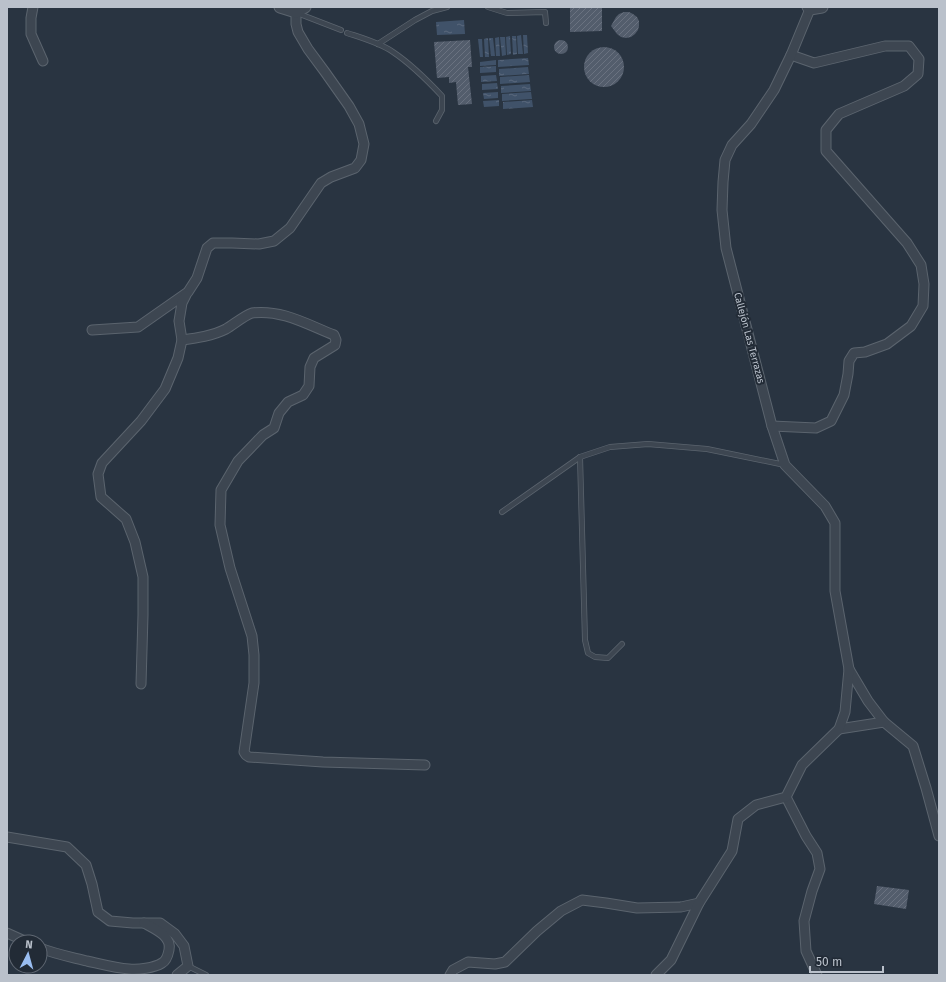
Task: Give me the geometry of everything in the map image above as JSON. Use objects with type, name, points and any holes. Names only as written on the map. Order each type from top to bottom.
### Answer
[{"type":"street","points":[[33,7],[31,34],[43,61]]},
{"type":"street","points":[[141,684],[143,577],[135,542],[126,519],[101,497],[98,474],[102,463],[141,421],[165,389],[178,358],[182,340],[179,321],[182,303],[197,278],[207,248],[213,243],[232,242],[259,244],[274,242],[290,228],[321,183],[331,177],[355,168],[361,160],[364,144],[359,124],[345,100],[308,49],[298,32],[296,24],[300,10],[280,7]]},
{"type":"street","points":[[809,8],[822,7]]},
{"type":"street","name":"Callejón Las Terrazas","points":[[809,8],[792,55],[774,90],[751,124],[732,145],[725,160],[722,210],[726,248],[772,426],[785,465],[825,506],[835,523],[835,591],[849,669]]},
{"type":"street","points":[[772,426],[816,428],[832,421],[844,395],[849,361],[854,353],[866,352],[887,344],[911,326],[923,306],[924,284],[921,264],[907,243],[826,152],[826,130],[839,114],[904,86],[918,74],[920,59],[908,46],[885,46],[814,64],[792,55]]},
{"type":"street","points":[[92,330],[138,327],[188,292]]},
{"type":"street","points":[[182,340],[200,338],[226,329],[251,314],[272,313],[294,318],[334,335],[336,340],[335,345],[314,358],[310,367],[309,386],[303,395],[288,402],[280,413],[274,428],[263,435],[238,461],[221,490],[220,525],[230,568],[252,636],[254,655],[254,683],[244,752],[249,758],[425,765]]},
{"type":"street","points":[[849,669],[868,701],[884,722],[913,746],[939,836]]},
{"type":"street","points":[[656,975],[671,960],[699,903],[732,850],[738,819],[756,805],[786,796],[802,765],[839,729],[845,712],[849,669]]},
{"type":"street","points":[[839,729],[884,722]]},
{"type":"street","points":[[786,796],[806,836],[817,853],[820,869],[804,921],[806,951],[817,975]]},
{"type":"street","points":[[7,836],[67,847],[86,865],[98,912],[110,921],[160,923],[175,934],[184,946],[188,966],[177,975]]},
{"type":"street","points":[[450,975],[453,970],[468,962],[495,964],[505,962],[537,931],[561,911],[582,900],[606,902],[637,908],[681,907],[699,903]]},
{"type":"street","points":[[48,951],[129,969],[145,969],[163,963],[168,956],[169,947],[167,939],[160,932],[143,923]]},
{"type":"lane","points":[[378,44],[415,20],[432,11],[447,7]]},
{"type":"lane","points":[[488,7],[508,13],[545,12],[546,23]]},
{"type":"lane","points":[[300,10],[341,30]]},
{"type":"lane","points":[[347,33],[378,44],[393,52],[424,77],[442,96],[442,110],[436,121]]},
{"type":"lane","points":[[502,512],[580,457],[610,447],[648,444],[707,449],[785,465]]},
{"type":"lane","points":[[580,457],[585,640],[588,653],[595,657],[608,658],[622,644]]},
{"type":"lane","points":[[188,966],[206,975]]},
{"type":"water","points":[[464,20],[465,34],[437,35],[436,22]]},
{"type":"water","points":[[521,35],[523,54],[518,54],[517,36]]},
{"type":"water","points":[[523,35],[527,35],[528,53],[524,54]]},
{"type":"water","points":[[510,36],[511,54],[507,55],[506,37]]},
{"type":"water","points":[[512,36],[516,36],[517,54],[513,55]]},
{"type":"water","points":[[499,37],[500,56],[496,56],[495,38]]},
{"type":"water","points":[[500,37],[505,37],[506,55],[502,56]]},
{"type":"water","points":[[488,38],[489,57],[485,57],[484,39]]},
{"type":"water","points":[[489,38],[493,38],[495,56],[491,56]]},
{"type":"water","points":[[478,39],[482,39],[483,57],[480,57]]},
{"type":"water","points":[[528,58],[529,65],[498,67],[498,60]]},
{"type":"water","points":[[496,60],[496,65],[480,66],[480,62]]},
{"type":"water","points":[[496,66],[496,72],[480,73],[480,67]]},
{"type":"water","points":[[528,67],[529,74],[499,76],[499,69]]},
{"type":"water","points":[[496,75],[497,81],[481,82],[481,76]]},
{"type":"water","points":[[529,75],[530,82],[500,84],[500,77]]},
{"type":"water","points":[[497,83],[498,89],[482,90],[482,84]]},
{"type":"water","points":[[530,84],[531,91],[501,93],[501,86]]},
{"type":"water","points":[[498,92],[498,98],[484,99],[483,93]]},
{"type":"water","points":[[531,92],[532,99],[502,101],[502,94]]},
{"type":"water","points":[[499,100],[499,106],[484,107],[483,101]]},
{"type":"water","points":[[532,100],[533,107],[503,109],[503,102]]},
{"type":"building","points":[[570,7],[602,7],[602,31],[570,32]]},
{"type":"building","points":[[624,12],[633,14],[639,21],[638,30],[635,34],[626,38],[617,34],[611,26],[616,17]]},
{"type":"building","points":[[470,40],[472,67],[468,67],[472,104],[458,105],[456,82],[449,83],[449,77],[437,78],[434,42]]},
{"type":"building","points":[[561,40],[566,42],[568,47],[566,52],[561,54],[556,52],[554,47],[556,42]]},
{"type":"building","points":[[600,47],[608,47],[615,50],[621,56],[624,67],[621,78],[615,84],[608,87],[600,87],[593,84],[587,78],[584,71],[584,63],[587,56],[593,50]]},
{"type":"building","points":[[877,886],[909,890],[906,909],[874,904]]}]
